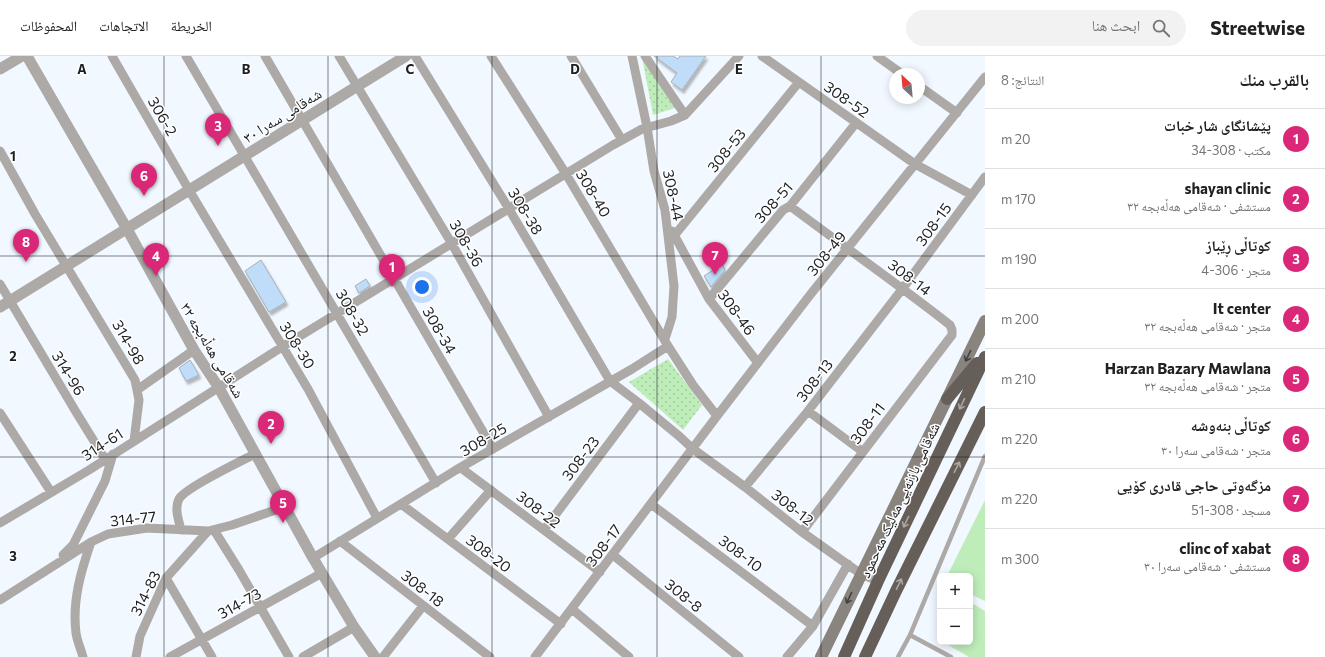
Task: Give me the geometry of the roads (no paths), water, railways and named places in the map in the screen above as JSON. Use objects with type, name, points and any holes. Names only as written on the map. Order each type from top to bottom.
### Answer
[{"type":"highway","points":[[947,399],[985,353]]},
{"type":"highway","name":"شەقامی بازنەیی مەلیک مەحمود","points":[[844,657],[878,581],[985,357]]},
{"type":"highway","points":[[865,657],[985,412]]},
{"type":"main road","points":[[821,657],[985,321]]},
{"type":"street","points":[[0,69],[22,56]]},
{"type":"street","name":"شەقامی هەڵەبجە ٣٢","points":[[27,56],[127,229],[194,350],[219,388],[313,558],[354,627],[375,657]]},
{"type":"street","name":"306-2","points":[[112,56],[189,190]]},
{"type":"street","name":"308-32","points":[[186,56],[436,482]]},
{"type":"street","name":"308-34","points":[[265,56],[493,449]]},
{"type":"street","name":"308-36","points":[[339,56],[452,244],[549,417]]},
{"type":"street","name":"شەقامی سەرا ٣٠","points":[[0,307],[406,56]]},
{"type":"street","name":"308-38","points":[[415,56],[509,209],[610,381]]},
{"type":"street","name":"308-40","points":[[491,56],[566,174],[693,385],[717,416]]},
{"type":"street","points":[[571,56],[622,140]]},
{"type":"street","name":"308-44","points":[[632,56],[647,127],[654,171],[665,210],[674,286],[672,317],[667,343]]},
{"type":"street","points":[[645,56],[685,115],[739,56]]},
{"type":"street","name":"308-52","points":[[762,56],[915,164],[972,195]]},
{"type":"street","points":[[877,56],[894,68]]},
{"type":"street","name":"308-49","points":[[692,449],[847,249],[985,77]]},
{"type":"street","name":"308-53","points":[[674,236],[799,82]]},
{"type":"street","points":[[925,90],[957,113]]},
{"type":"street","name":"314-61","points":[[0,523],[109,457],[282,347],[395,280],[622,140],[647,127],[671,121],[685,115]]},
{"type":"street","name":"308-51","points":[[709,299],[783,210],[790,206],[856,123]]},
{"type":"street","name":"314-98","points":[[0,151],[35,214],[120,354],[134,380],[139,400],[134,441]]},
{"type":"street","name":"308-15","points":[[903,288],[985,177]]},
{"type":"street","name":"308-30","points":[[189,190],[308,389],[377,518]]},
{"type":"street","name":"308-14","points":[[790,206],[847,249],[903,288],[950,325],[952,330]]},
{"type":"street","name":"308-46","points":[[665,210],[674,236],[709,299],[758,363]]},
{"type":"street","name":"314-96","points":[[0,284],[109,457]]},
{"type":"street","name":"308-13","points":[[745,487],[808,411],[903,288]]},
{"type":"street","name":"308-11","points":[[802,532],[952,335],[952,330]]},
{"type":"street","name":"308-25","points":[[313,558],[436,482],[610,381],[667,343]]},
{"type":"street","points":[[137,390],[194,350]]},
{"type":"street","name":"308-12","points":[[610,381],[679,436],[692,449],[745,487],[802,532],[861,574],[878,581]]},
{"type":"street","name":"308-23","points":[[544,530],[639,403]]},
{"type":"street","points":[[808,411],[863,452]]},
{"type":"street","points":[[0,413],[52,492]]},
{"type":"street","name":"308-17","points":[[535,657],[572,610],[692,449]]},
{"type":"street","points":[[181,530],[177,509],[179,499],[186,492],[214,475],[255,454]]},
{"type":"street","points":[[49,568],[72,545],[105,481],[109,457]]},
{"type":"street","name":"308-22","points":[[461,468],[600,572]]},
{"type":"street","points":[[448,539],[491,490]]},
{"type":"street","name":"308-20","points":[[401,504],[561,624]]},
{"type":"street","name":"308-10","points":[[652,504],[813,626]]},
{"type":"street","name":"314-77","points":[[0,600],[91,542],[108,534],[147,528],[211,531],[284,507]]},
{"type":"street","points":[[211,531],[260,606],[289,657]]},
{"type":"street","name":"314-83","points":[[136,657],[140,636],[166,578],[211,531]]},
{"type":"street","name":"308-18","points":[[340,541],[490,657]]},
{"type":"street","points":[[83,657],[76,634],[75,607],[80,573],[91,542]]},
{"type":"street","name":"308-8","points":[[613,555],[739,657]]},
{"type":"street","points":[[787,657],[813,626],[848,564]]},
{"type":"street","name":"314-73","points":[[170,657],[322,573]]},
{"type":"street","points":[[166,578],[212,657]]},
{"type":"street","points":[[383,657],[423,606]]},
{"type":"street","points":[[572,610],[626,656]]},
{"type":"street","points":[[303,657],[354,627]]},
{"type":"lane","points":[[898,657],[910,635],[985,456]]},
{"type":"lane","points":[[910,635],[951,657]]},
{"type":"place","name":"کوتاڵی ڕێباز","points":[[218,146]]},
{"type":"place","name":"کوتاڵی بنەوشە","points":[[144,196]]},
{"type":"place","name":"clinc of xabat","points":[[26,262]]},
{"type":"place","name":"مزگەوتی حاجی قادری کۆیی","points":[[715,275]]},
{"type":"place","name":"It center","points":[[156,276]]},
{"type":"place","name":"پێشانگای شار خبات","points":[[392,287]]},
{"type":"place","name":"shayan clinic","points":[[271,444]]},
{"type":"place","name":"Harzan Bazary Mawlana","points":[[283,523]]}]
